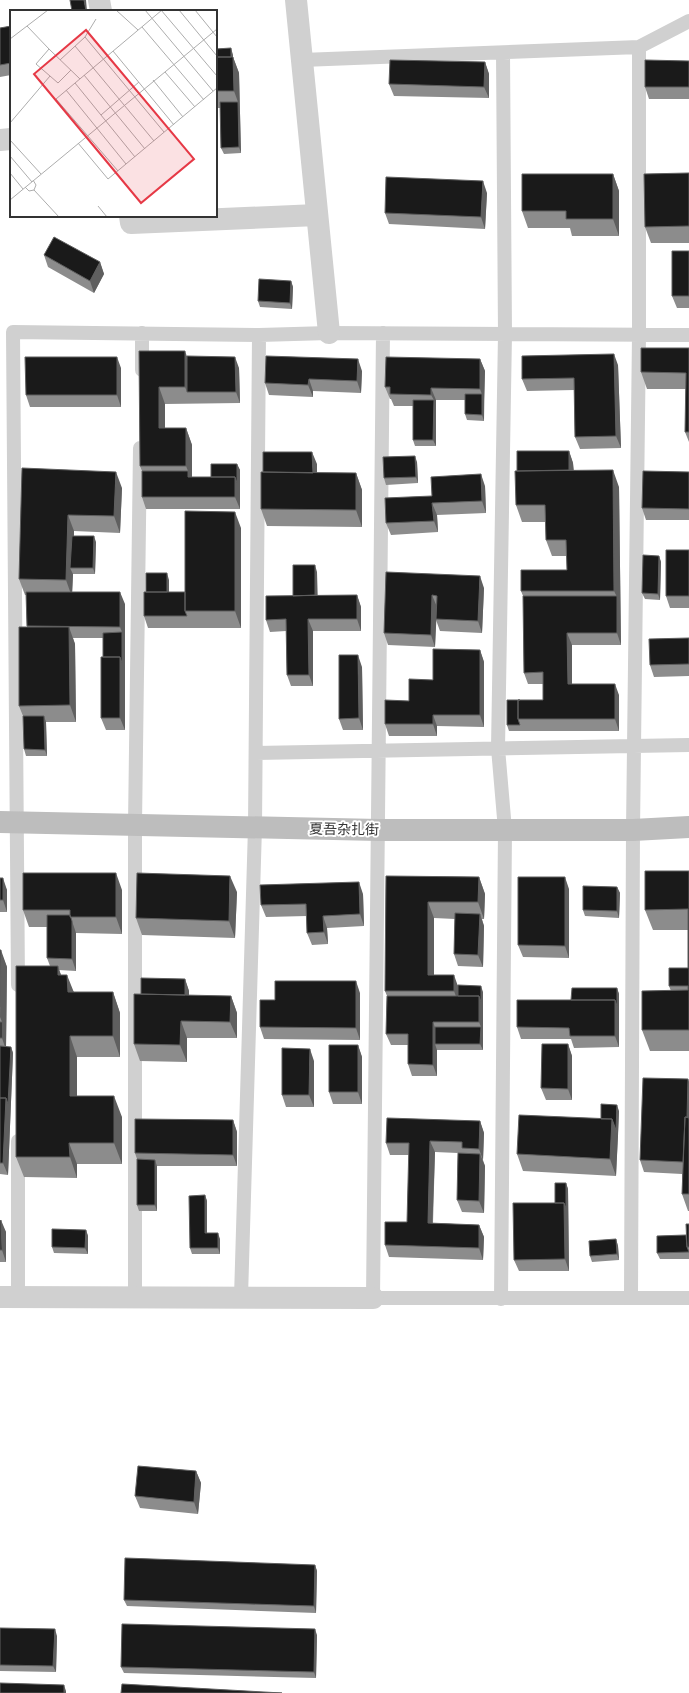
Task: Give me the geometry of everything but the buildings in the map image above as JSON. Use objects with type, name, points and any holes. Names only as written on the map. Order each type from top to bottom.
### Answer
[{"type":"main road","name":"夏吾杂扎街","points":[[9,822],[379,830],[633,830],[689,827]]},
{"type":"street","points":[[99,0],[101,10]]},
{"type":"street","points":[[296,0],[329,333]]},
{"type":"street","points":[[0,140],[10,139]]},
{"type":"street","points":[[130,217],[131,223],[317,215]]},
{"type":"street","points":[[9,1297],[373,1298]]},
{"type":"lane","points":[[302,60],[639,47],[689,21]]},
{"type":"lane","points":[[631,1298],[633,830],[639,334],[639,47]]},
{"type":"lane","points":[[501,1299],[505,830],[498,748],[505,334],[503,52]]},
{"type":"lane","points":[[18,996],[9,822],[13,332],[259,335],[329,333],[689,335]]},
{"type":"lane","points":[[141,380],[142,333]]},
{"type":"lane","points":[[383,334],[373,1298],[689,1298]]},
{"type":"lane","points":[[241,1298],[255,827],[259,335]]},
{"type":"lane","points":[[134,1298],[135,825],[141,436]]},
{"type":"lane","points":[[256,753],[689,745]]},
{"type":"lane","points":[[9,1297],[18,1131]]}]
